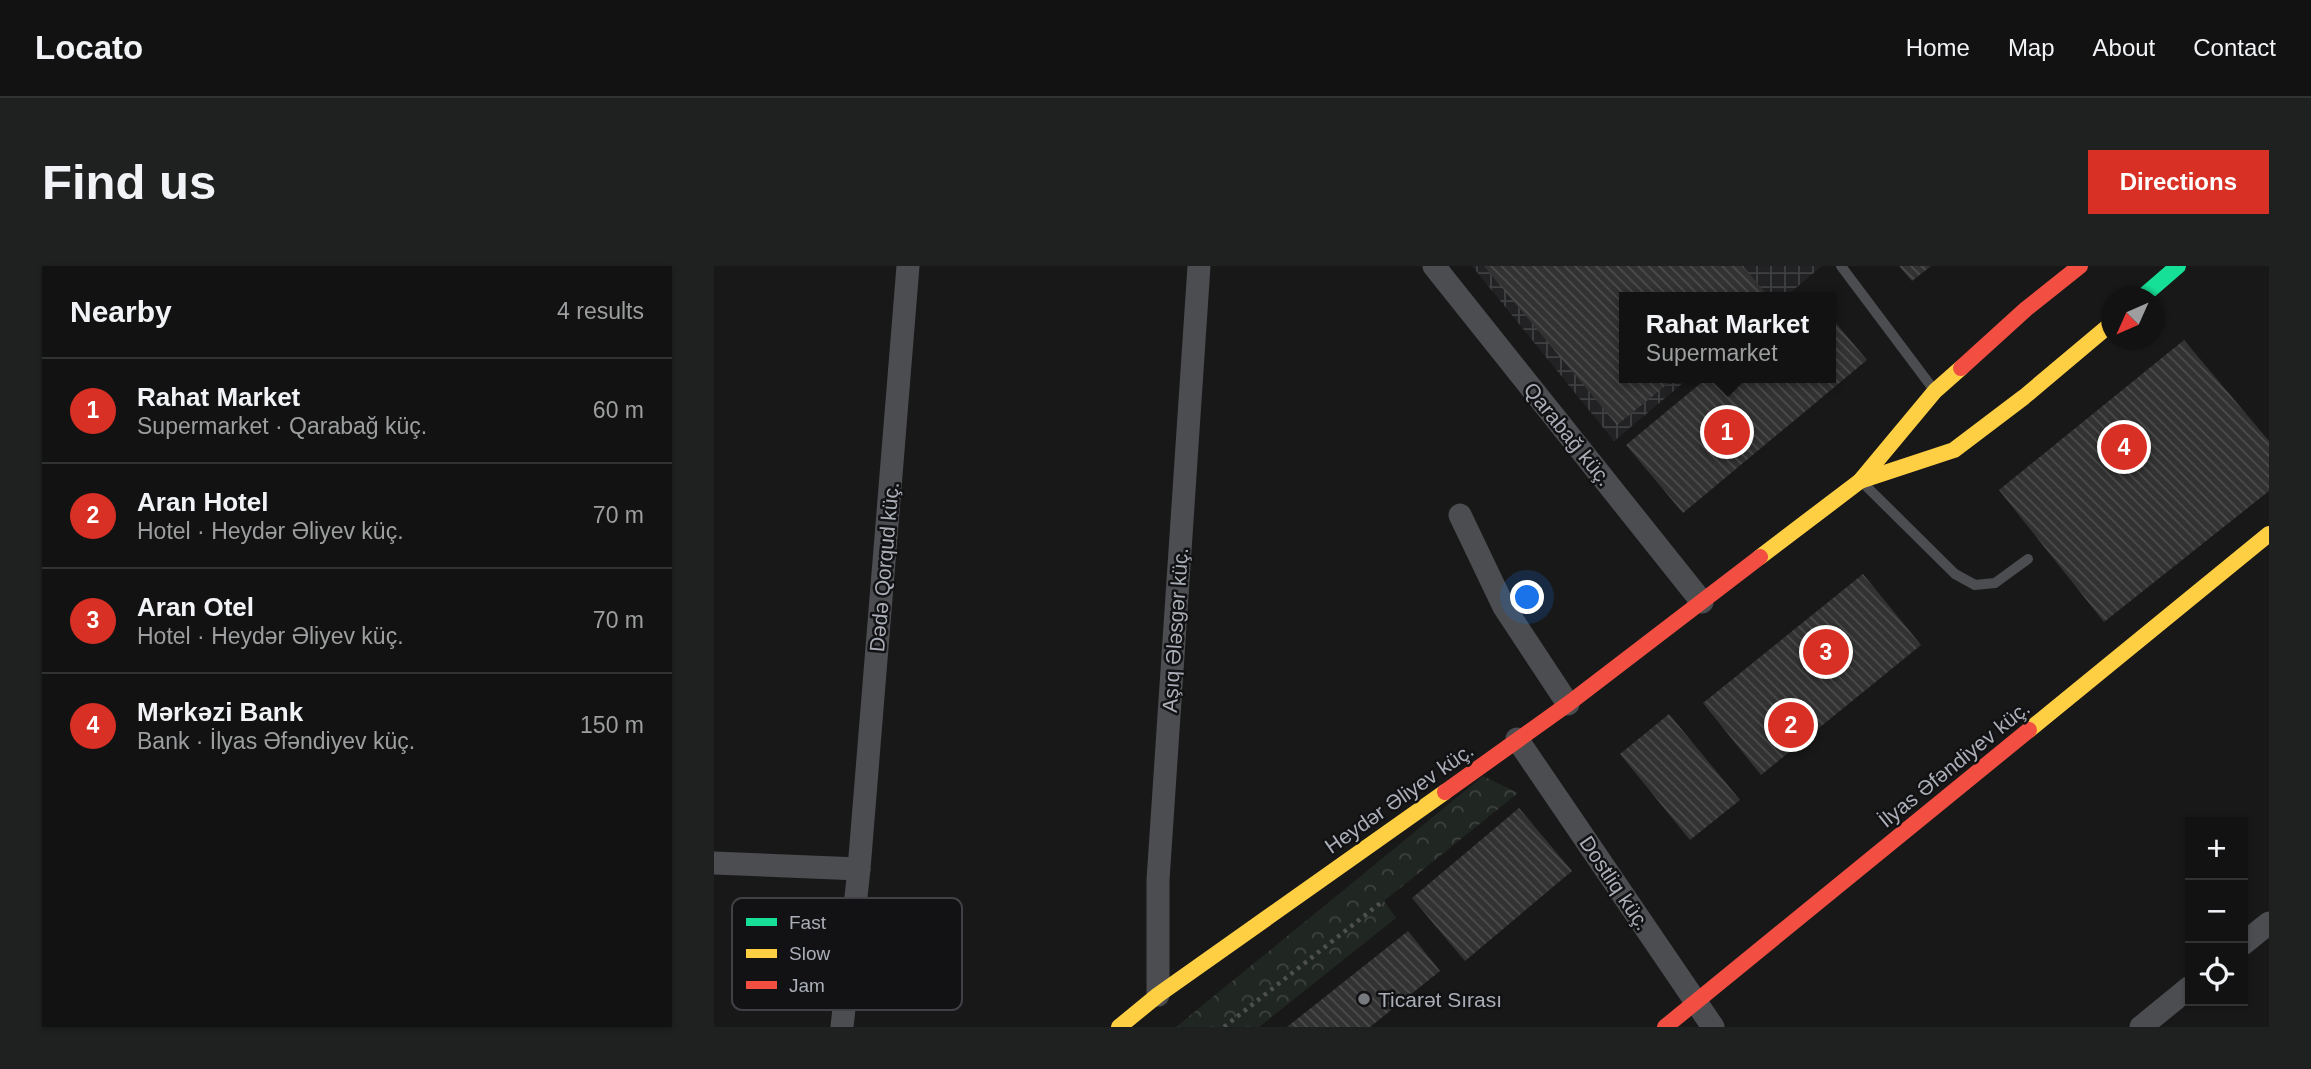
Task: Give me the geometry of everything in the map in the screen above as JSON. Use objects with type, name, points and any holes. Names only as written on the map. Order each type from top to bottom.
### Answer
[{"type":"main road","points":[[1860,481],[1934,391],[2026,309],[2080,266]]},
{"type":"main road","points":[[2154,287],[2178,266]]},
{"type":"main road","points":[[1860,481],[1954,450],[2024,397],[2101,332]]},
{"type":"main road","name":"Heydər Əliyev küç.","points":[[1119,1027],[1158,995],[1568,704],[1860,481]]},
{"type":"main road","name":"İlyas Əfəndiyev küç.","points":[[1665,1027],[2269,534]]},
{"type":"street","name":"Dədə Qorqud küç.","points":[[856,898],[908,266]]},
{"type":"street","name":"Aşıq Ələsgər küç.","points":[[1158,995],[1158,880],[1199,266]]},
{"type":"street","name":"Qarabağ küç.","points":[[1434,266],[1702,602]]},
{"type":"street","points":[[1460,515],[1504,607],[1568,704]]},
{"type":"street","name":"Dostliq küç.","points":[[1517,739],[1713,1027]]},
{"type":"street","points":[[714,863],[859,869]]},
{"type":"street","points":[[2244,943],[2269,923]]},
{"type":"street","points":[[2141,1027],[2185,991]]},
{"type":"lane","points":[[1841,266],[1934,391]]},
{"type":"lane","points":[[1860,481],[1955,575],[1975,585],[1995,583],[2028,559]]},
{"type":"path","points":[[1224,1027],[1383,901]]},
{"type":"shaded area","points":[[1472,266],[1822,266],[1791,292],[1619,292],[1619,383],[1683,383],[1614,441]]},
{"type":"green space","points":[[1483,776],[1518,793],[1384,901],[1396,918],[1259,1027],[1176,1027]]},
{"type":"building","points":[[1484,266],[1743,266],[1765,292],[1619,292],[1619,383],[1669,383],[1617,425]]},
{"type":"building","points":[[1899,266],[1931,266],[1912,281]]},
{"type":"building","points":[[1836,323],[1867,360],[1683,513],[1626,445],[1701,383],[1836,383]]},
{"type":"building","points":[[2184,340],[2269,441],[2269,491],[2104,622],[1999,490]]},
{"type":"building","points":[[1863,574],[1921,645],[1761,775],[1703,703]]},
{"type":"building","points":[[1669,714],[1740,800],[1690,840],[1620,754]]},
{"type":"building","points":[[1519,808],[1572,871],[1465,961],[1412,898]]},
{"type":"building","name":"Ticarət Sırası","points":[[1408,931],[1440,971],[1370,1027],[1287,1027]]},
{"type":"traffic: fast","points":[[2154,287],[2178,266]]},
{"type":"traffic: slow","points":[[1860,481],[1954,450],[2024,397],[2101,332]]},
{"type":"traffic: slow","points":[[1760,557],[1860,481],[1935,391],[1961,368]]},
{"type":"traffic: slow","points":[[2029,730],[2269,534]]},
{"type":"traffic: slow","points":[[1119,1027],[1158,995],[1445,792]]},
{"type":"traffic: jam","points":[[1961,368],[2026,309],[2080,266]]},
{"type":"traffic: jam","points":[[1445,792],[1568,704],[1760,557]]},
{"type":"traffic: jam","points":[[1665,1027],[2029,730]]},
{"type":"place","name":"Rahat Market","points":[[1727,432]]},
{"type":"place","name":"Mərkəzi Bank","points":[[2124,447]]},
{"type":"place","name":"Aran Otel","points":[[1826,652]]},
{"type":"place","name":"Aran Hotel","points":[[1791,725]]},
{"type":"place","name":"Ticarət Sırası","points":[[1364,999]]}]
